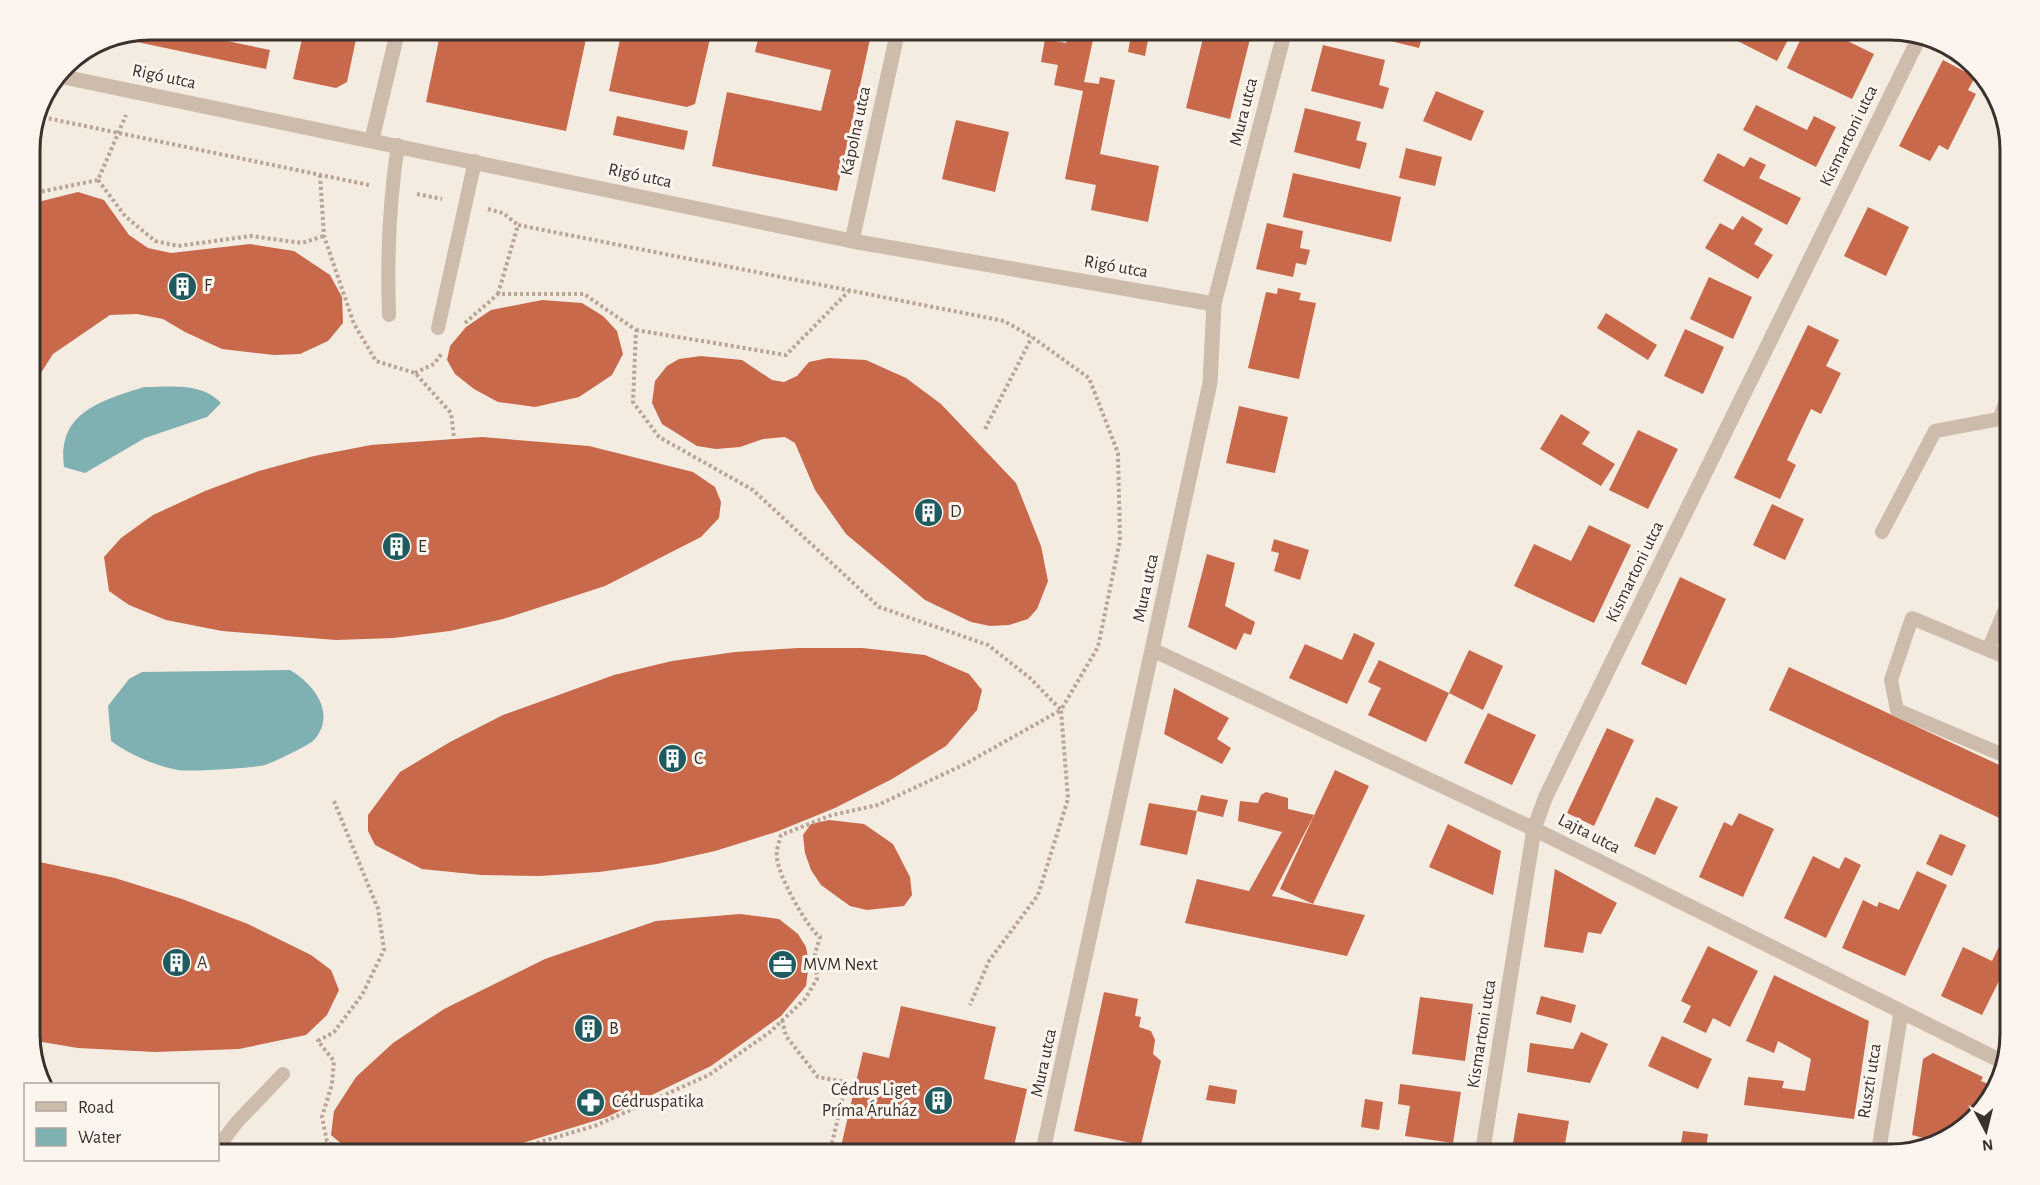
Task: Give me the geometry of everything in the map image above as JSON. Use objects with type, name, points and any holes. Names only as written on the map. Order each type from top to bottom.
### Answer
[{"type":"street","points":[[372,140],[396,40]]},
{"type":"street","name":"Kápolna utca","points":[[852,241],[896,40]]},
{"type":"street","name":"Mura utca","points":[[1044,1144],[1210,382],[1214,304],[1282,40]]},
{"type":"street","name":"Kismartoni utca","points":[[1484,1144],[1534,829],[1546,796],[1916,44]]},
{"type":"street","name":"Rigó utca","points":[[68,78],[852,241],[1214,304]]},
{"type":"street","name":"Lajta utca","points":[[1153,650],[1534,829],[1997,1059]]},
{"type":"street","name":"Ruszti utca","points":[[1880,1144],[1901,1013]]},
{"type":"lane","points":[[389,315],[387,256],[391,189],[398,145]]},
{"type":"lane","points":[[438,328],[475,161]]},
{"type":"lane","points":[[1882,532],[1935,431],[1999,418]]},
{"type":"lane","points":[[2000,655],[1912,618],[1891,680],[1897,710],[2000,754]]},
{"type":"lane","points":[[1988,650],[2000,623]]},
{"type":"lane","points":[[220,1144],[237,1122],[283,1074]]},
{"type":"path","points":[[98,180],[136,91]]},
{"type":"path","points":[[46,118],[466,203],[503,213],[518,225],[1004,321],[1032,337],[1089,378],[1118,453],[1120,540],[1098,647],[1061,710],[965,764],[878,805],[832,816],[781,835],[777,859],[790,893],[812,931],[820,938],[815,954],[817,979],[805,999],[770,1032],[709,1075],[597,1125],[534,1144]]},
{"type":"path","points":[[320,174],[324,236],[354,324],[376,361],[415,373],[451,413],[454,438]]},
{"type":"path","points":[[41,192],[98,180]]},
{"type":"path","points":[[98,180],[124,216],[155,242],[178,246],[251,236],[302,243],[324,236]]},
{"type":"path","points":[[458,329],[498,294],[518,225]]},
{"type":"path","points":[[498,294],[584,294],[636,330],[786,355],[850,290]]},
{"type":"path","points":[[636,330],[633,402],[658,437],[753,490],[879,608],[988,645],[1030,678],[1061,710],[1068,799],[1038,895],[989,961],[970,1005]]},
{"type":"path","points":[[985,429],[1032,337]]},
{"type":"path","points":[[415,373],[434,364],[446,347]]},
{"type":"path","points":[[331,1144],[327,1141],[322,1117],[332,1084],[334,1061],[318,1041],[334,1032],[362,995],[384,950],[378,909],[334,801]]},
{"type":"path","points":[[782,1020],[786,1036],[818,1077],[846,1082],[832,1144]]},
{"type":"path","points":[[840,1110],[849,1111]]},
{"type":"water","points":[[144,387],[195,389],[213,396],[221,403],[207,417],[145,438],[85,473],[64,467],[64,448],[68,433],[75,421],[98,404]]},
{"type":"water","points":[[290,670],[307,683],[320,701],[323,710],[321,730],[311,743],[265,765],[178,770],[143,759],[111,741],[108,706],[129,679],[142,672]]},
{"type":"building","points":[[227,40],[270,50],[266,69],[134,41]]},
{"type":"building","points":[[302,40],[356,40],[347,82],[336,88],[293,79]]},
{"type":"building","points":[[439,40],[586,40],[566,131],[426,102]]},
{"type":"building","points":[[620,40],[710,40],[695,104],[687,107],[609,91]]},
{"type":"building","points":[[758,40],[870,40],[837,191],[712,166],[727,92],[821,111],[831,70],[755,52]]},
{"type":"building","points":[[1045,40],[1066,43],[1067,40],[1093,40],[1084,82],[1099,84],[1100,77],[1115,80],[1100,154],[1159,166],[1148,222],[1091,210],[1096,185],[1065,179],[1083,91],[1054,85],[1058,65],[1041,62]]},
{"type":"building","points":[[1130,40],[1148,40],[1145,56],[1128,52]]},
{"type":"building","points":[[1203,40],[1250,40],[1230,119],[1186,108]]},
{"type":"building","points":[[1387,40],[1421,40],[1419,48]]},
{"type":"building","points":[[1736,40],[1788,40],[1777,61]]},
{"type":"building","points":[[1800,40],[1845,40],[1874,54],[1852,99],[1787,68]]},
{"type":"building","points":[[1323,45],[1385,60],[1379,85],[1389,88],[1383,109],[1311,91]]},
{"type":"building","points":[[1943,60],[1967,73],[1973,80],[1968,90],[1976,94],[1948,150],[1939,145],[1930,161],[1899,146]]},
{"type":"building","points":[[1436,91],[1484,111],[1471,141],[1423,121]]},
{"type":"building","points":[[1756,105],[1807,130],[1814,116],[1836,127],[1816,167],[1743,130]]},
{"type":"building","points":[[1305,108],[1361,122],[1356,140],[1367,143],[1360,169],[1294,152]]},
{"type":"building","points":[[617,116],[688,131],[684,150],[613,135]]},
{"type":"building","points":[[956,120],[1009,132],[995,192],[942,179]]},
{"type":"building","points":[[1406,148],[1442,157],[1435,186],[1399,178]]},
{"type":"building","points":[[1718,153],[1744,167],[1750,157],[1766,165],[1759,178],[1801,198],[1787,225],[1703,181]]},
{"type":"building","points":[[1293,173],[1401,197],[1391,242],[1283,217]]},
{"type":"building","name":"F","points":[[78,192],[104,200],[129,235],[148,248],[171,253],[250,244],[294,251],[330,275],[342,297],[343,323],[328,341],[300,354],[274,355],[222,349],[163,319],[137,314],[110,315],[53,354],[41,373],[41,201]]},
{"type":"building","points":[[1868,207],[1909,227],[1886,276],[1844,256]]},
{"type":"building","points":[[1742,216],[1763,229],[1754,244],[1773,255],[1758,279],[1705,248],[1720,223],[1733,230]]},
{"type":"building","points":[[1267,223],[1303,231],[1300,248],[1310,250],[1306,265],[1296,263],[1293,277],[1256,269]]},
{"type":"building","points":[[1709,277],[1752,297],[1733,339],[1690,319]]},
{"type":"building","points":[[1278,288],[1301,293],[1299,300],[1316,303],[1299,379],[1248,368],[1266,292],[1277,294]]},
{"type":"building","points":[[542,300],[582,303],[603,316],[617,331],[623,354],[612,375],[579,397],[535,407],[498,402],[474,389],[455,374],[447,360],[450,346],[466,327],[491,310]]},
{"type":"building","points":[[1606,313],[1657,345],[1648,360],[1597,328]]},
{"type":"building","points":[[1808,325],[1839,340],[1826,366],[1841,373],[1821,414],[1811,409],[1787,460],[1796,465],[1780,499],[1734,478]]},
{"type":"building","points":[[1685,329],[1724,347],[1703,394],[1664,376]]},
{"type":"building","name":"D","points":[[701,356],[742,360],[772,380],[784,382],[797,376],[809,362],[828,358],[866,360],[906,378],[941,404],[1016,483],[1041,546],[1048,581],[1037,609],[1028,619],[1009,625],[990,626],[971,622],[925,600],[846,534],[815,490],[795,443],[785,437],[763,439],[740,447],[716,449],[697,446],[662,424],[652,403],[655,381],[667,366],[679,359]]},
{"type":"building","points":[[1239,406],[1288,417],[1275,473],[1226,463]]},
{"type":"building","points":[[1561,414],[1590,432],[1582,444],[1615,464],[1601,486],[1540,449]]},
{"type":"building","points":[[1638,430],[1678,449],[1648,509],[1609,490]]},
{"type":"building","name":"E","points":[[482,437],[589,446],[693,472],[715,487],[721,502],[719,518],[701,537],[605,586],[503,619],[450,631],[393,638],[336,640],[222,631],[166,620],[129,605],[109,591],[104,557],[121,538],[153,515],[205,491],[259,471],[314,456],[371,445]]},
{"type":"building","points":[[1772,504],[1804,519],[1785,560],[1753,545]]},
{"type":"building","points":[[1589,525],[1631,545],[1594,623],[1514,586],[1534,544],[1571,561]]},
{"type":"building","points":[[1274,539],[1309,550],[1300,580],[1274,571],[1279,553],[1271,551]]},
{"type":"building","points":[[1207,554],[1235,563],[1225,606],[1255,622],[1251,635],[1244,633],[1236,650],[1188,627]]},
{"type":"building","points":[[1680,577],[1726,599],[1686,685],[1641,664]]},
{"type":"building","points":[[1354,633],[1375,643],[1347,704],[1289,678],[1305,644],[1342,660]]},
{"type":"building","name":"C","points":[[798,648],[862,648],[925,655],[969,674],[982,690],[977,710],[946,746],[892,779],[835,808],[776,832],[715,851],[657,864],[599,872],[540,876],[481,875],[422,869],[375,845],[368,831],[368,815],[400,772],[450,742],[503,715],[614,675],[672,661],[735,652]]},
{"type":"building","points":[[1469,650],[1503,666],[1483,710],[1449,693]]},
{"type":"building","points":[[1379,660],[1449,693],[1426,742],[1368,715],[1381,688],[1368,682]]},
{"type":"building","points":[[1789,667],[2000,765],[2000,818],[1769,710]]},
{"type":"building","points":[[1174,688],[1229,718],[1217,739],[1231,748],[1222,764],[1164,734]]},
{"type":"building","points":[[1488,713],[1536,735],[1512,785],[1464,763]]},
{"type":"building","points":[[1607,728],[1634,740],[1594,826],[1567,813]]},
{"type":"building","points":[[1335,770],[1369,786],[1313,904],[1280,889]]},
{"type":"building","points":[[1266,792],[1288,798],[1288,809],[1314,815],[1272,896],[1365,915],[1347,956],[1185,923],[1197,879],[1249,891],[1282,832],[1238,821],[1240,801],[1258,803],[1261,795]]},
{"type":"building","points":[[1201,795],[1228,800],[1223,817],[1197,811]]},
{"type":"building","points":[[1656,797],[1678,807],[1655,855],[1634,846]]},
{"type":"building","points":[[1149,803],[1197,811],[1187,855],[1140,845]]},
{"type":"building","points":[[1739,813],[1774,829],[1743,897],[1699,877],[1724,822],[1732,826]]},
{"type":"building","points":[[829,820],[864,824],[893,844],[910,877],[912,895],[904,906],[867,910],[850,906],[821,885],[811,870],[805,853],[803,835],[811,824]]},
{"type":"building","points":[[1448,824],[1501,851],[1493,895],[1429,867]]},
{"type":"building","points":[[1940,834],[1966,845],[1952,876],[1926,864]]},
{"type":"building","points":[[1813,856],[1839,869],[1845,857],[1861,865],[1826,938],[1784,918]]},
{"type":"building","name":"A","points":[[41,862],[115,878],[182,899],[248,924],[311,955],[331,970],[339,990],[327,1015],[306,1035],[239,1049],[155,1052],[78,1048],[41,1042]]},
{"type":"building","points":[[1555,869],[1617,903],[1601,934],[1588,932],[1583,953],[1544,947]]},
{"type":"building","points":[[1917,871],[1947,885],[1905,976],[1842,948],[1863,900],[1877,907],[1879,902],[1899,910]]},
{"type":"building","name":"B","points":[[740,914],[779,919],[798,934],[806,947],[809,963],[806,986],[781,1016],[711,1066],[607,1117],[519,1144],[342,1144],[331,1135],[334,1111],[356,1077],[393,1043],[444,1009],[545,959],[656,921]]},
{"type":"building","points":[[2000,945],[2000,979],[1982,1015],[1941,996],[1963,947],[1992,961]]},
{"type":"building","points":[[1708,946],[1758,971],[1730,1027],[1713,1018],[1706,1033],[1683,1022],[1691,1006],[1681,1001]]},
{"type":"building","points":[[1774,975],[1869,1021],[1854,1119],[1744,1105],[1748,1077],[1784,1081],[1782,1088],[1805,1091],[1811,1059],[1778,1041],[1774,1053],[1746,1041]]},
{"type":"building","points":[[1104,992],[1138,999],[1135,1016],[1141,1017],[1139,1027],[1151,1031],[1155,1040],[1153,1054],[1161,1061],[1141,1144],[1074,1131]]},
{"type":"building","points":[[1541,996],[1576,1005],[1571,1023],[1536,1014]]},
{"type":"building","points":[[1420,997],[1473,1004],[1465,1061],[1412,1054]]},
{"type":"building","name":"Cédrus Liget Príma Áruház","points":[[901,1006],[996,1027],[984,1079],[1027,1089],[1014,1144],[842,1144],[863,1052],[889,1058]]},
{"type":"building","points":[[1581,1032],[1608,1044],[1590,1083],[1527,1072],[1530,1043],[1573,1049]]},
{"type":"building","points":[[1662,1036],[1712,1059],[1698,1089],[1648,1066]]},
{"type":"building","points":[[1933,1053],[1983,1077],[1981,1081],[1987,1084],[1977,1101],[1956,1101],[1956,1122],[1925,1138],[1912,1135],[1923,1059]]},
{"type":"building","points":[[1400,1084],[1461,1092],[1453,1143],[1405,1136],[1410,1106],[1398,1104]]},
{"type":"building","points":[[1209,1085],[1237,1090],[1235,1104],[1206,1100]]},
{"type":"building","points":[[1365,1099],[1383,1102],[1379,1130],[1361,1127]]},
{"type":"building","points":[[1518,1113],[1569,1121],[1565,1144],[1513,1144]]},
{"type":"building","points":[[1683,1131],[1708,1134],[1707,1144],[1681,1144]]},
{"type":"place","name":"F","points":[[183,286]]},
{"type":"place","name":"D","points":[[929,512]]},
{"type":"place","name":"E","points":[[397,547]]},
{"type":"place","name":"C","points":[[673,759]]},
{"type":"place","name":"A","points":[[176,963]]},
{"type":"place","name":"MVM Next","points":[[782,965]]},
{"type":"place","name":"B","points":[[588,1029]]},
{"type":"place","name":"Cédrus Liget Príma Áruház","points":[[938,1100]]},
{"type":"place","name":"Cédruspatika","points":[[591,1102]]}]
